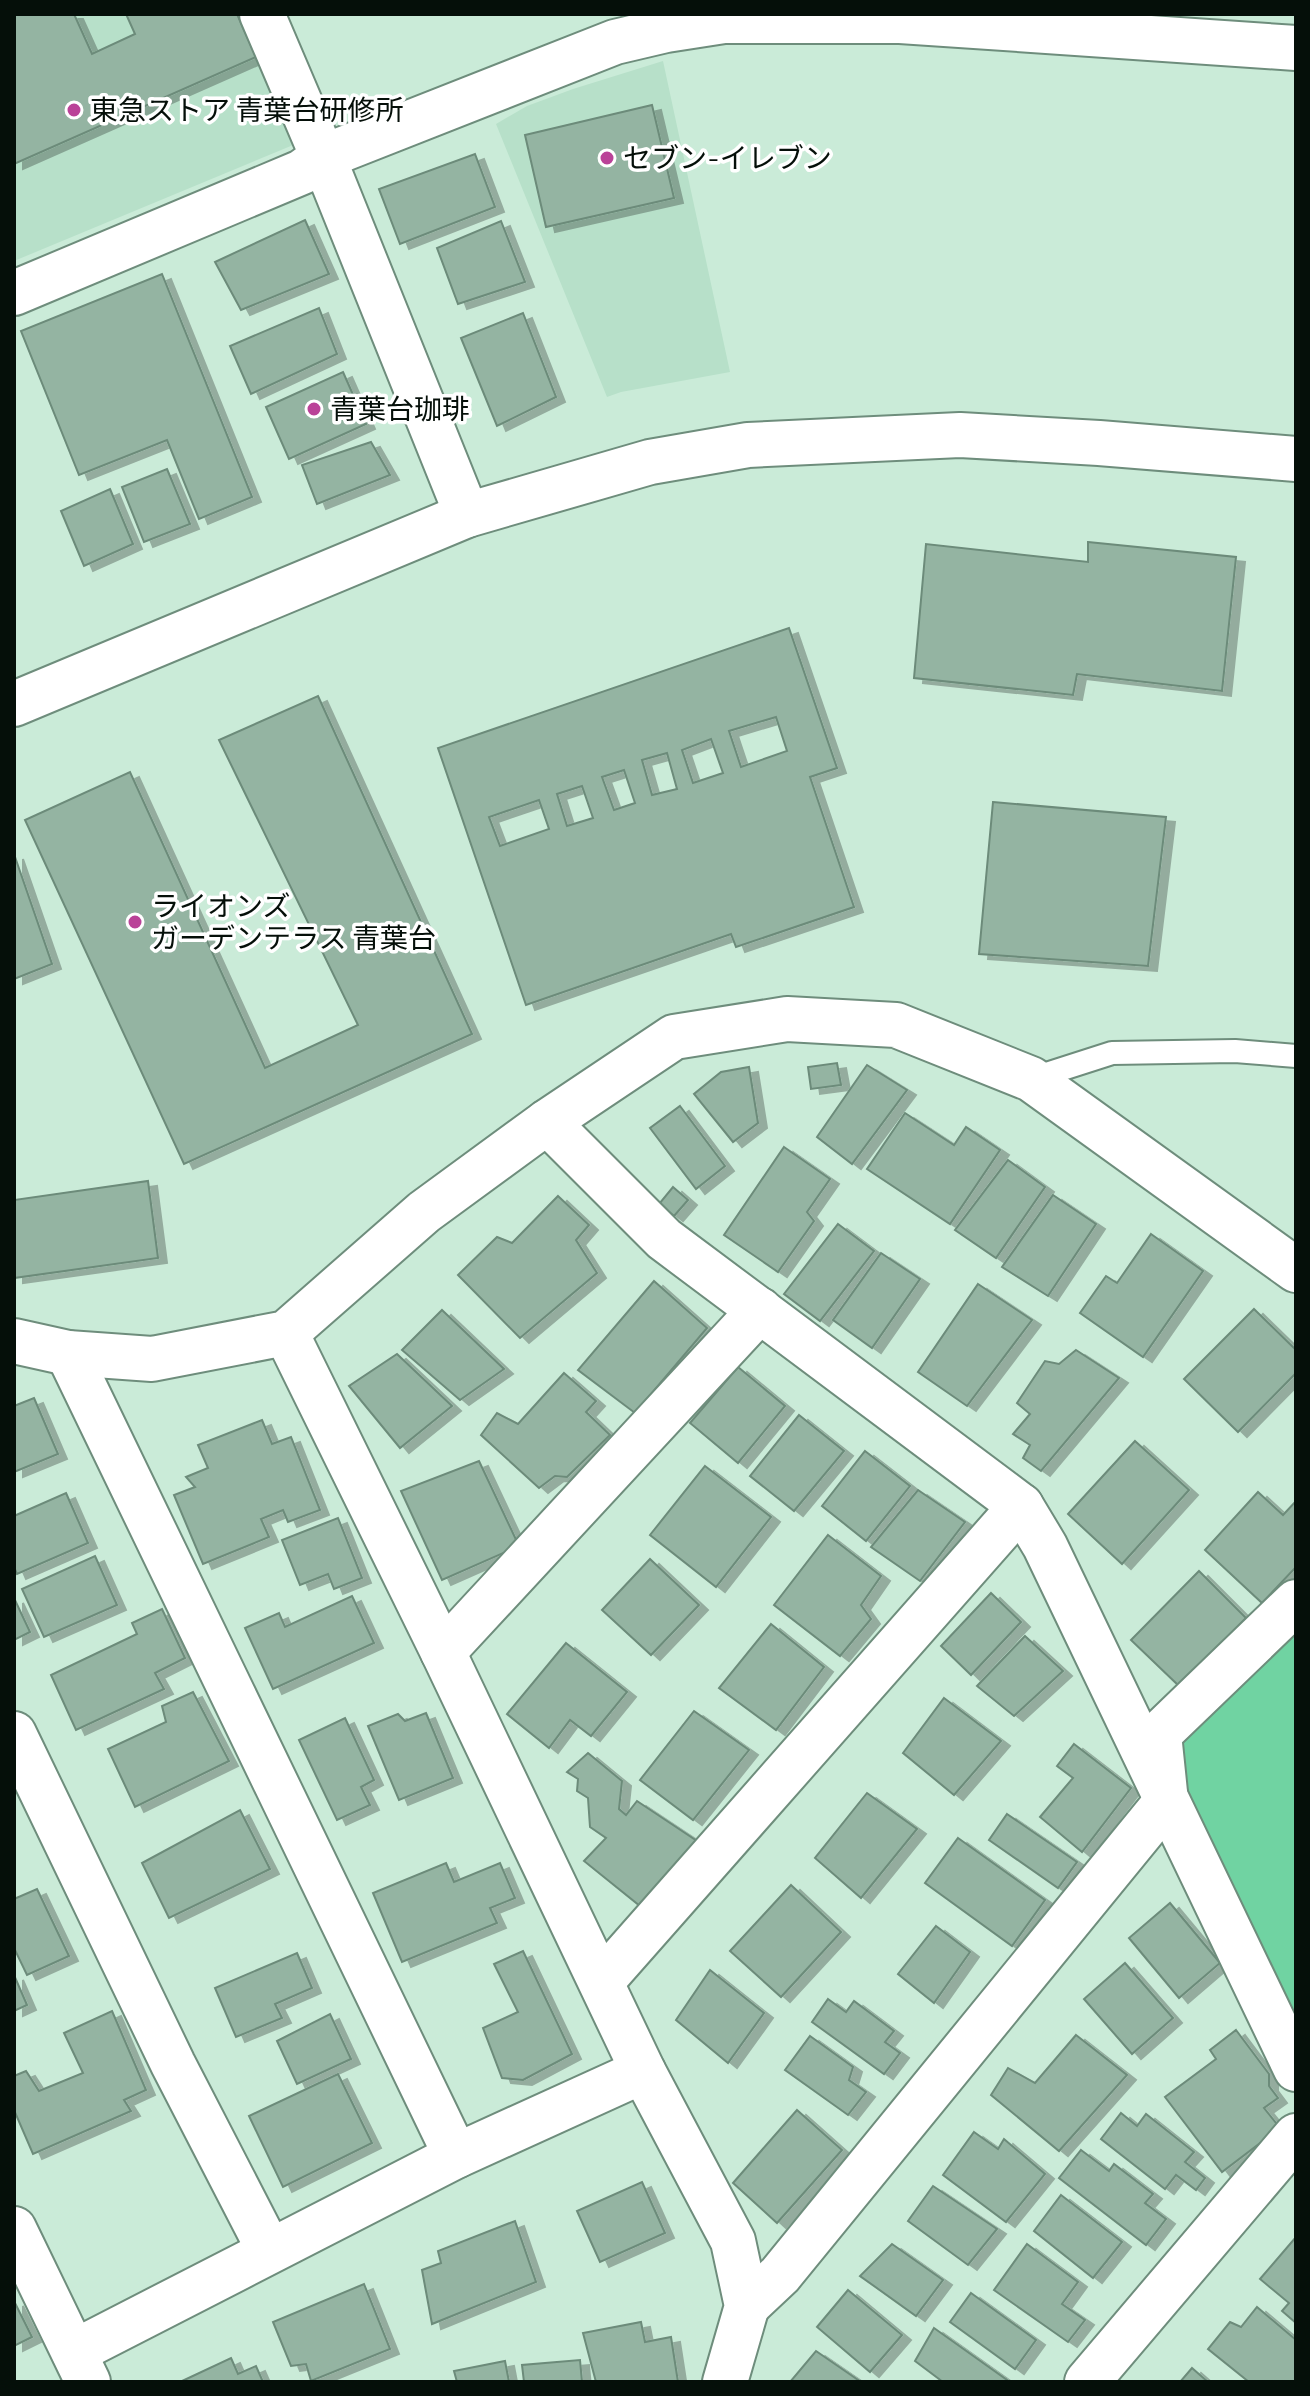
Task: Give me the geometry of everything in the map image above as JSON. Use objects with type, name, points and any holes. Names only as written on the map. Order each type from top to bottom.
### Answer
[{"type":"street","points":[[262,14],[467,515]]},
{"type":"street","points":[[14,293],[302,172],[323,157],[615,42],[666,30],[724,21],[900,18],[1296,48]]},
{"type":"street","points":[[14,704],[467,515],[650,462],[748,445],[960,435],[1296,459]]},
{"type":"street","points":[[14,1341],[68,1353],[152,1359],[286,1333],[424,1212],[547,1122],[674,1037],[787,1019],[896,1025],[1031,1079],[1296,1270]]},
{"type":"street","points":[[547,1122],[664,1239],[1021,1506],[1045,1546],[1296,2069]]},
{"type":"street","points":[[443,1652],[760,1310]]},
{"type":"street","points":[[286,1333],[443,1652],[643,2071],[733,2241],[747,2306],[725,2382]]},
{"type":"street","points":[[68,1353],[456,2156]]},
{"type":"street","points":[[602,1981],[1021,1506]]},
{"type":"street","points":[[747,2306],[780,2275],[1166,1802],[1159,1734],[1296,1602]]},
{"type":"street","points":[[14,1734],[173,2064],[269,2250]]},
{"type":"street","points":[[14,2229],[81,2367],[269,2250],[456,2156],[643,2071]]},
{"type":"street","points":[[1087,2382],[1296,2136]]},
{"type":"lane","points":[[1031,1079],[1112,1053],[1235,1051],[1296,1056]]},
{"type":"shaded area","points":[[14,14],[243,14],[298,143],[14,261]]},
{"type":"shaded area","points":[[663,61],[730,372],[607,397],[496,124],[527,106]]},
{"type":"green space","points":[[1296,1602],[1296,2062],[1159,1734]]},
{"type":"building","name":"東急ストア 青葉台研修所","points":[[14,14],[74,14],[92,54],[135,34],[126,14],[237,14],[256,57],[14,164]]},
{"type":"building","points":[[652,105],[674,198],[546,227],[525,135]]},
{"type":"building","points":[[475,154],[495,207],[400,244],[379,189]]},
{"type":"building","points":[[305,220],[329,274],[241,310],[215,262]]},
{"type":"building","points":[[501,221],[525,282],[458,304],[437,248]]},
{"type":"building","points":[[162,274],[252,497],[199,519],[167,440],[79,475],[21,331]]},
{"type":"building","points":[[319,308],[337,354],[251,394],[230,346]]},
{"type":"building","points":[[523,313],[556,397],[497,426],[461,338]]},
{"type":"building","points":[[343,372],[366,424],[289,459],[266,407]]},
{"type":"building","points":[[371,442],[390,475],[317,504],[302,465]]},
{"type":"building","points":[[167,469],[190,524],[144,542],[122,487]]},
{"type":"building","points":[[110,489],[133,544],[84,566],[61,511]]},
{"type":"building","points":[[1088,542],[1236,557],[1222,691],[1077,674],[1073,695],[914,678],[926,544],[1088,562]]},
{"type":"building","points":[[789,628],[837,768],[810,777],[854,907],[736,947],[731,934],[526,1005],[438,748]],"holes":[[[776,717],[787,751],[741,767],[729,731]],[[711,739],[723,773],[693,783],[682,750]],[[667,753],[677,789],[652,795],[642,760]],[[624,770],[635,803],[614,810],[602,777]],[[582,786],[593,818],[567,826],[557,794]],[[539,800],[549,829],[500,846],[489,817]]]},
{"type":"building","name":"ライオンズ ガーデンテラス 青葉台","points":[[318,696],[472,1034],[184,1164],[25,820],[130,772],[265,1068],[358,1025],[219,740]]},
{"type":"building","points":[[993,802],[1166,817],[1148,966],[979,954]]},
{"type":"building","points":[[14,854],[52,964],[14,979]]},
{"type":"building","points":[[837,1063],[841,1085],[811,1089],[808,1067]]},
{"type":"building","points":[[867,1065],[907,1090],[852,1164],[817,1137]]},
{"type":"building","points":[[749,1067],[758,1123],[733,1142],[694,1094],[721,1072]]},
{"type":"building","points":[[680,1106],[725,1166],[696,1189],[650,1128]]},
{"type":"building","points":[[905,1113],[954,1145],[966,1127],[1000,1150],[950,1224],[867,1169]]},
{"type":"building","points":[[784,1147],[830,1179],[807,1212],[814,1221],[778,1272],[724,1235]]},
{"type":"building","points":[[1008,1160],[1045,1187],[996,1258],[955,1230]]},
{"type":"building","points":[[148,1181],[158,1258],[14,1278],[14,1200]]},
{"type":"building","points":[[673,1187],[688,1200],[674,1216],[659,1204]]},
{"type":"building","points":[[1053,1195],[1096,1224],[1048,1296],[1002,1267]]},
{"type":"building","points":[[558,1196],[589,1225],[576,1240],[597,1273],[520,1338],[458,1275],[497,1237],[512,1243]]},
{"type":"building","points":[[838,1224],[874,1251],[820,1321],[784,1294]]},
{"type":"building","points":[[1151,1234],[1203,1271],[1143,1357],[1080,1313],[1106,1276],[1117,1283]]},
{"type":"building","points":[[881,1253],[920,1279],[872,1348],[833,1320]]},
{"type":"building","points":[[654,1281],[707,1328],[635,1413],[578,1370]]},
{"type":"building","points":[[978,1284],[1032,1320],[967,1406],[918,1372]]},
{"type":"building","points":[[1254,1309],[1296,1350],[1296,1373],[1238,1432],[1184,1379]]},
{"type":"building","points":[[442,1310],[504,1369],[460,1400],[402,1350]]},
{"type":"building","points":[[1076,1350],[1119,1378],[1041,1471],[1023,1458],[1030,1445],[1013,1434],[1030,1414],[1017,1403],[1045,1361],[1059,1364]]},
{"type":"building","points":[[397,1354],[452,1406],[400,1448],[349,1386]]},
{"type":"building","points":[[738,1367],[785,1406],[738,1463],[690,1423]]},
{"type":"building","points":[[564,1373],[596,1401],[586,1412],[610,1435],[567,1477],[555,1476],[539,1488],[481,1435],[497,1413],[518,1424]]},
{"type":"building","points":[[34,1398],[58,1454],[14,1472],[14,1406]]},
{"type":"building","points":[[799,1415],[844,1451],[794,1511],[750,1476]]},
{"type":"building","points":[[262,1420],[272,1444],[291,1437],[320,1510],[288,1522],[283,1510],[261,1519],[269,1537],[203,1564],[174,1495],[195,1487],[186,1477],[208,1468],[198,1445]]},
{"type":"building","points":[[1135,1441],[1189,1490],[1122,1564],[1068,1514]]},
{"type":"building","points":[[865,1451],[910,1486],[866,1541],[822,1506]]},
{"type":"building","points":[[479,1461],[519,1546],[442,1580],[401,1491]]},
{"type":"building","points":[[705,1466],[771,1517],[716,1587],[650,1535]]},
{"type":"building","points":[[918,1490],[965,1522],[920,1581],[871,1547]]},
{"type":"building","points":[[1258,1492],[1283,1515],[1296,1501],[1296,1567],[1262,1603],[1205,1550]]},
{"type":"building","points":[[66,1493],[88,1543],[17,1574],[14,1567],[14,1516]]},
{"type":"building","points":[[338,1518],[362,1578],[334,1589],[328,1574],[300,1585],[282,1540]]},
{"type":"building","points":[[828,1535],[881,1576],[861,1605],[871,1619],[840,1656],[774,1605]]},
{"type":"building","points":[[95,1556],[117,1605],[44,1637],[22,1589]]},
{"type":"building","points":[[650,1559],[699,1605],[651,1655],[602,1610]]},
{"type":"building","points":[[1199,1571],[1246,1618],[1179,1686],[1131,1640]]},
{"type":"building","points":[[991,1593],[1021,1622],[971,1675],[941,1646]]},
{"type":"building","points":[[352,1596],[374,1643],[273,1689],[245,1628],[279,1613],[285,1627]]},
{"type":"building","points":[[14,1598],[30,1632],[14,1640]]},
{"type":"building","points":[[162,1609],[185,1658],[155,1673],[164,1689],[76,1730],[51,1675],[137,1634],[132,1623]]},
{"type":"building","points":[[771,1624],[824,1667],[776,1730],[719,1688]]},
{"type":"building","points":[[1025,1636],[1063,1671],[1014,1716],[977,1686]]},
{"type":"building","points":[[566,1643],[627,1692],[591,1736],[570,1720],[549,1748],[507,1714]]},
{"type":"building","points":[[193,1692],[229,1761],[135,1807],[108,1749],[166,1722],[162,1706]]},
{"type":"building","points":[[944,1698],[1001,1741],[954,1795],[903,1753]]},
{"type":"building","points":[[694,1711],[749,1750],[693,1820],[640,1780]]},
{"type":"building","points":[[426,1713],[453,1778],[399,1800],[368,1726],[398,1714],[405,1721]]},
{"type":"building","points":[[345,1718],[374,1780],[361,1787],[370,1805],[337,1820],[299,1740]]},
{"type":"building","points":[[1074,1744],[1131,1788],[1082,1852],[1040,1817],[1073,1778],[1057,1766]]},
{"type":"building","points":[[588,1753],[622,1781],[619,1809],[626,1815],[637,1801],[697,1841],[640,1906],[584,1861],[606,1838],[590,1827],[588,1798],[577,1791],[578,1779],[567,1772]]},
{"type":"building","points":[[867,1793],[917,1829],[861,1898],[815,1858]]},
{"type":"building","points":[[240,1810],[270,1869],[169,1918],[142,1863]]},
{"type":"building","points":[[1007,1814],[1077,1862],[1058,1888],[989,1840]]},
{"type":"building","points":[[958,1838],[1045,1900],[1012,1946],[925,1883]]},
{"type":"building","points":[[446,1863],[454,1882],[500,1863],[515,1898],[490,1908],[497,1923],[402,1962],[373,1893]]},
{"type":"building","points":[[791,1885],[841,1932],[781,1997],[730,1951]]},
{"type":"building","points":[[37,1889],[69,1956],[27,1975],[14,1948],[14,1899]]},
{"type":"building","points":[[1170,1903],[1220,1963],[1179,1998],[1129,1938]]},
{"type":"building","points":[[936,1926],[970,1952],[934,2003],[898,1974]]},
{"type":"building","points":[[523,1951],[572,2054],[523,2080],[502,2078],[483,2028],[518,2012],[494,1964]]},
{"type":"building","points":[[297,1953],[312,1988],[275,2004],[282,2018],[236,2037],[215,1988]]},
{"type":"building","points":[[1125,1963],[1173,2018],[1132,2054],[1084,1999]]},
{"type":"building","points":[[710,1970],[764,2013],[728,2063],[676,2020]]},
{"type":"building","points":[[14,1975],[27,2005],[14,2011]]},
{"type":"building","points":[[828,1999],[846,2012],[854,2001],[894,2031],[885,2042],[900,2053],[884,2074],[812,2022]]},
{"type":"building","points":[[112,2011],[146,2090],[124,2100],[131,2111],[33,2154],[14,2110],[14,2076],[26,2071],[39,2091],[83,2073],[64,2033]]},
{"type":"building","points":[[330,2014],[351,2059],[297,2084],[277,2041]]},
{"type":"building","points":[[1236,2030],[1269,2074],[1269,2086],[1278,2098],[1264,2108],[1280,2128],[1222,2172],[1165,2097],[1216,2059],[1210,2050]]},
{"type":"building","points":[[1076,2035],[1127,2075],[1059,2151],[991,2095],[1008,2068],[1035,2083]]},
{"type":"building","points":[[810,2036],[853,2067],[849,2080],[866,2092],[848,2115],[785,2070]]},
{"type":"building","points":[[338,2074],[372,2143],[283,2187],[249,2116]]},
{"type":"building","points":[[797,2110],[842,2150],[777,2223],[733,2183]]},
{"type":"building","points":[[1121,2113],[1137,2126],[1146,2114],[1194,2152],[1185,2162],[1205,2178],[1196,2190],[1176,2175],[1165,2189],[1101,2139]]},
{"type":"building","points":[[974,2132],[998,2149],[1004,2139],[1045,2174],[1006,2222],[943,2175]]},
{"type":"building","points":[[1081,2150],[1109,2171],[1114,2164],[1153,2194],[1145,2203],[1166,2219],[1146,2245],[1059,2178]]},
{"type":"building","points":[[642,2182],[665,2233],[600,2262],[577,2211]]},
{"type":"building","points":[[933,2186],[997,2229],[968,2265],[908,2221]]},
{"type":"building","points":[[1061,2195],[1122,2242],[1093,2278],[1034,2231]]},
{"type":"building","points":[[515,2221],[536,2282],[432,2324],[422,2270],[441,2263],[438,2251]]},
{"type":"building","points":[[1296,2237],[1296,2323],[1282,2311],[1289,2303],[1260,2279]]},
{"type":"building","points":[[892,2244],[943,2280],[916,2316],[860,2276]]},
{"type":"building","points":[[1027,2244],[1078,2282],[1062,2304],[1085,2320],[1068,2342],[994,2290]]},
{"type":"building","points":[[364,2284],[390,2349],[311,2381],[306,2364],[291,2366],[273,2322]]},
{"type":"building","points":[[848,2290],[902,2335],[870,2372],[817,2327]]},
{"type":"building","points":[[971,2293],[1036,2340],[1015,2369],[950,2322]]},
{"type":"building","points":[[14,2301],[32,2337],[14,2346]]},
{"type":"building","points":[[1257,2307],[1296,2340],[1296,2382],[1249,2382],[1208,2349],[1230,2322],[1241,2327]]},
{"type":"building","points":[[641,2322],[645,2342],[671,2337],[678,2382],[596,2382],[583,2333]]},
{"type":"building","points":[[934,2328],[1007,2380],[943,2382],[915,2361]]},
{"type":"building","points":[[816,2351],[861,2382],[790,2382]]},
{"type":"building","points":[[231,2358],[238,2374],[256,2366],[263,2382],[180,2382]]},
{"type":"building","points":[[580,2360],[582,2382],[524,2382],[522,2365]]},
{"type":"building","points":[[505,2361],[509,2382],[457,2382],[454,2371]]},
{"type":"building","points":[[1192,2368],[1208,2382],[1180,2382]]},
{"type":"place","name":"東急ストア 青葉台研修所","points":[[74,110]]},
{"type":"place","name":"セブン-イレブン","points":[[607,158]]},
{"type":"place","name":"青葉台珈琲","points":[[314,409]]},
{"type":"place","name":"ライオンズ ガーデンテラス 青葉台","points":[[135,922]]}]
